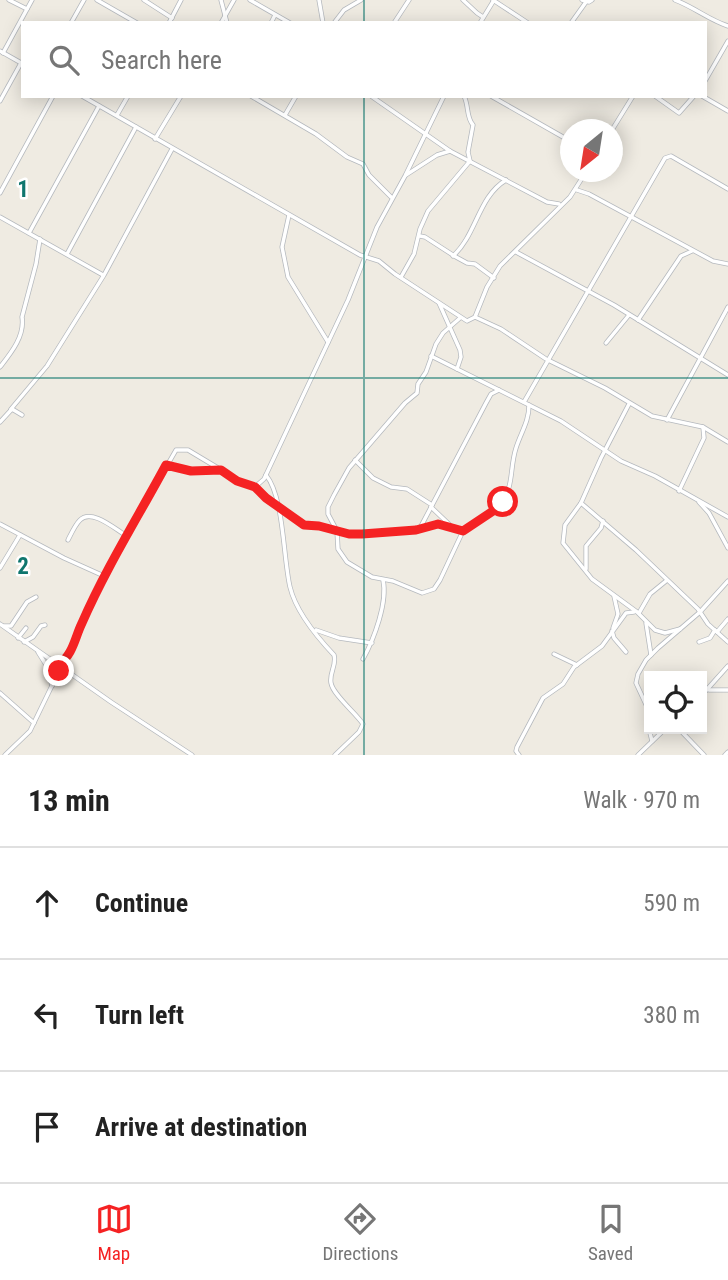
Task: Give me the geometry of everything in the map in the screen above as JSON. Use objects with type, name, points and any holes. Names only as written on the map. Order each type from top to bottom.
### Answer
[{"type":"street","points":[[9,0],[27,9]]},
{"type":"street","points":[[21,62],[2,52],[32,0]]},
{"type":"street","points":[[72,21],[84,0]]},
{"type":"street","points":[[97,0],[134,21]]},
{"type":"street","points":[[144,0],[170,20],[181,0]]},
{"type":"street","points":[[221,0],[226,21]]},
{"type":"street","points":[[222,21],[234,0]]},
{"type":"street","points":[[250,0],[286,21]]},
{"type":"street","points":[[319,0],[323,21]]},
{"type":"street","points":[[336,21],[344,10],[361,0]]},
{"type":"street","points":[[395,21],[409,0]]},
{"type":"street","points":[[463,0],[483,17]]},
{"type":"street","points":[[481,21],[494,0],[525,21]]},
{"type":"street","points":[[572,21],[584,1],[592,0]]},
{"type":"street","points":[[675,0],[690,5],[711,20],[728,26]]},
{"type":"street","points":[[272,21],[275,15]]},
{"type":"street","points":[[707,77],[728,41]]},
{"type":"street","points":[[0,101],[21,65]]},
{"type":"street","points":[[0,193],[52,98]]},
{"type":"street","points":[[86,98],[360,255],[379,261],[467,321],[475,317],[487,287],[500,266],[580,182]]},
{"type":"street","points":[[117,115],[127,98]]},
{"type":"street","points":[[155,139],[180,98]]},
{"type":"street","points":[[255,98],[316,134],[347,157],[363,164],[369,176],[391,197]]},
{"type":"street","points":[[285,115],[295,98]]},
{"type":"street","points":[[374,98],[450,151],[547,202],[561,204]]},
{"type":"street","points":[[255,487],[267,475],[391,197],[405,176],[443,98]]},
{"type":"street","points":[[465,98],[468,119],[473,125],[468,152],[470,161]]},
{"type":"street","points":[[494,98],[560,136]]},
{"type":"street","points":[[619,119],[632,98]]},
{"type":"street","points":[[658,98],[679,113],[692,98]]},
{"type":"street","points":[[705,98],[728,111]]},
{"type":"street","points":[[29,233],[100,105]]},
{"type":"street","points":[[67,254],[136,127]]},
{"type":"street","points":[[0,422],[47,366],[104,276],[172,149]]},
{"type":"street","points":[[405,176],[437,155],[450,151]]},
{"type":"street","points":[[524,402],[546,359],[668,156],[728,189]]},
{"type":"street","points":[[401,277],[414,254],[428,211],[470,161]]},
{"type":"street","points":[[453,256],[468,238],[476,217],[490,194],[506,180]]},
{"type":"street","points":[[576,189],[728,270]]},
{"type":"street","points":[[289,215],[282,247],[288,277],[328,342]]},
{"type":"street","points":[[0,217],[104,276]]},
{"type":"street","points":[[420,236],[466,263],[475,264],[494,278]]},
{"type":"street","points":[[0,368],[20,338],[22,317],[40,239]]},
{"type":"street","points":[[638,320],[681,256],[682,249],[678,242]]},
{"type":"street","points":[[681,256],[694,251]]},
{"type":"street","points":[[516,252],[629,314],[728,375]]},
{"type":"street","points":[[718,263],[728,264]]},
{"type":"street","points":[[439,302],[461,352],[457,369]]},
{"type":"street","points":[[667,420],[728,307]]},
{"type":"street","points":[[606,343],[629,314]]},
{"type":"street","points":[[475,317],[501,329],[546,359],[652,416],[703,427],[728,442]]},
{"type":"street","points":[[460,318],[443,332],[418,384],[418,393],[405,403],[355,460],[339,484],[328,507],[329,519],[337,531],[338,550],[344,560],[372,577],[393,581],[422,593],[434,589],[463,531],[503,502],[513,479],[515,454],[528,421],[529,405]]},
{"type":"street","points":[[431,356],[561,421],[621,461],[655,476],[728,517]]},
{"type":"street","points":[[419,530],[486,402],[491,394],[499,390]]},
{"type":"street","points":[[629,404],[581,503],[565,525],[563,543],[596,583],[638,613],[659,632],[680,629]]},
{"type":"street","points":[[11,409],[22,415]]},
{"type":"street","points":[[679,491],[704,438],[703,427]]},
{"type":"street","points":[[5,755],[30,731],[52,689],[60,665],[72,650],[89,605],[104,576],[176,450],[184,449],[237,481],[255,487],[304,525],[377,534],[419,530],[438,524],[463,531]]},
{"type":"street","points":[[355,460],[373,478],[387,486],[407,489],[431,506],[452,528]]},
{"type":"street","points":[[166,465],[191,471],[221,470]]},
{"type":"street","points":[[267,475],[272,482],[278,506],[293,596],[335,659],[331,673],[332,687],[363,724],[359,732],[335,755]]},
{"type":"street","points":[[698,501],[709,513],[728,548]]},
{"type":"street","points":[[581,503],[700,612],[728,642]]},
{"type":"street","points":[[68,540],[81,518],[87,516],[97,518],[127,536]]},
{"type":"street","points":[[586,572],[586,546],[601,528],[603,521]]},
{"type":"street","points":[[0,524],[104,576]]},
{"type":"street","points":[[0,568],[20,535]]},
{"type":"street","points":[[363,659],[372,643],[384,593],[383,580]]},
{"type":"street","points":[[638,613],[650,594],[666,581]]},
{"type":"street","points":[[644,702],[636,679],[651,655],[700,612],[728,581]]},
{"type":"street","points":[[614,596],[618,614],[612,631],[614,638],[626,652]]},
{"type":"street","points":[[1,625],[11,626],[27,602],[36,597]]},
{"type":"street","points":[[519,755],[517,747],[538,705],[546,695],[563,684],[577,665],[602,646],[626,613],[638,613]]},
{"type":"street","points":[[699,642],[710,638],[728,618]]},
{"type":"street","points":[[645,620],[651,655]]},
{"type":"street","points":[[1,625],[192,755]]},
{"type":"street","points":[[24,642],[33,637],[41,626],[46,625]]},
{"type":"street","points":[[18,638],[26,628]]},
{"type":"street","points":[[314,629],[339,638],[372,643]]},
{"type":"street","points":[[34,648],[48,668],[52,689]]},
{"type":"street","points":[[554,654],[577,665]]},
{"type":"street","points":[[707,690],[728,666]]},
{"type":"street","points":[[707,691],[728,690]]},
{"type":"street","points":[[0,692],[34,723]]},
{"type":"street","points":[[650,734],[652,741]]},
{"type":"street","points":[[638,755],[660,734]]},
{"type":"street","points":[[684,734],[704,755]]},
{"type":"route","points":[[59,671],[59,664],[72,650],[103,577],[166,465],[191,471],[221,470],[237,481],[255,487],[304,525],[349,534],[416,530],[438,524],[463,531],[493,512],[503,502]]}]
